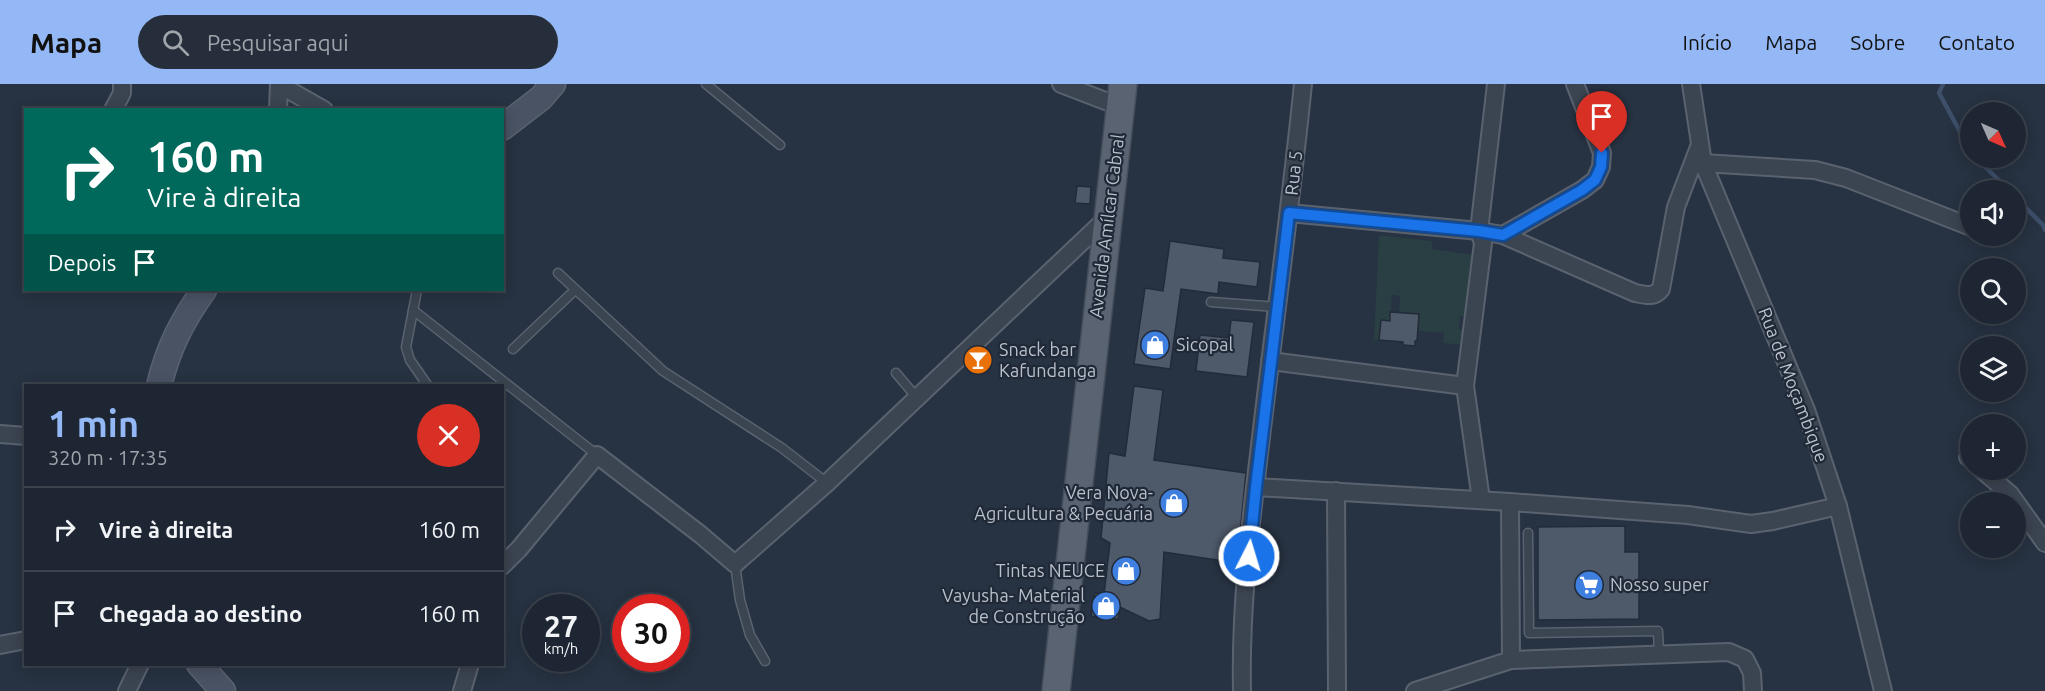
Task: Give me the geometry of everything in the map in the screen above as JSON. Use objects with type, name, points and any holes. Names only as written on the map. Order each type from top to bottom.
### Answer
[{"type":"main road","name":"Avenida Amílcar Cabral","points":[[1074,691],[1139,84]]},
{"type":"main road","name":"Avenida Amílcar Cabral","points":[[1056,691],[1122,95]]},
{"type":"street","points":[[114,108],[122,93],[122,84]]},
{"type":"street","points":[[278,108],[280,84],[321,108]]},
{"type":"street","points":[[504,126],[541,98],[553,84]]},
{"type":"street","points":[[1062,84],[1122,95]]},
{"type":"street","name":"Rua 5","points":[[1242,691],[1241,648],[1256,487],[1303,84]]},
{"type":"street","points":[[1481,500],[1465,386],[1483,243],[1479,231],[1496,84]]},
{"type":"street","points":[[1503,235],[1582,190],[1595,180],[1601,167],[1602,153],[1575,84]]},
{"type":"street","name":"Rua de Moçambique","points":[[1691,84],[1701,155],[1806,410],[1838,506],[1883,691]]},
{"type":"street","points":[[1289,213],[1503,235],[1635,293],[1651,295],[1657,294],[1661,289],[1676,207],[1701,155],[1815,170],[1846,178],[1960,223]]},
{"type":"street","points":[[504,564],[597,455],[735,564],[827,483],[1107,219]]},
{"type":"street","points":[[160,384],[166,358],[180,328],[203,291]]},
{"type":"street","points":[[1270,361],[1465,386]]},
{"type":"street","points":[[0,434],[24,436]]},
{"type":"street","points":[[1994,480],[2010,494],[2045,543]]},
{"type":"street","points":[[1256,487],[1688,515],[1751,524],[1838,506]]},
{"type":"street","points":[[1336,491],[1337,691]]},
{"type":"street","points":[[1510,502],[1511,660]]},
{"type":"street","points":[[0,645],[24,640]]},
{"type":"street","points":[[1415,691],[1511,660],[1729,652],[1745,659],[1752,673],[1753,691]]},
{"type":"street","points":[[127,691],[139,666]]},
{"type":"street","points":[[201,666],[223,691]]},
{"type":"street","points":[[462,691],[469,666]]},
{"type":"lane","points":[[706,84],[780,145]]},
{"type":"lane","points":[[558,273],[663,371],[765,437],[827,483]]},
{"type":"lane","points":[[513,349],[575,290]]},
{"type":"lane","points":[[417,291],[406,347],[410,360],[427,384]]},
{"type":"lane","points":[[1211,302],[1277,307]]},
{"type":"lane","points":[[413,310],[597,455]]},
{"type":"lane","points":[[896,373],[917,398]]},
{"type":"lane","points":[[1528,533],[1529,633],[1658,631],[1659,654]]},
{"type":"lane","points":[[735,564],[740,600],[750,635],[765,661]]},
{"type":"green space","points":[[1379,235],[1432,241],[1432,249],[1474,255],[1467,316],[1460,316],[1459,329],[1466,330],[1464,345],[1443,343],[1444,333],[1418,331],[1419,314],[1399,312],[1400,296],[1392,295],[1390,321],[1381,320],[1379,340],[1374,340]]},
{"type":"building","points":[[1077,186],[1091,187],[1090,204],[1075,203]]},
{"type":"building","points":[[1170,241],[1224,249],[1223,258],[1260,262],[1257,287],[1219,282],[1218,294],[1181,289],[1170,369],[1134,364],[1145,288],[1163,291]]},
{"type":"building","points":[[1390,312],[1419,314],[1415,346],[1403,345],[1403,342],[1379,340],[1381,320],[1390,321]]},
{"type":"building","points":[[1231,320],[1254,322],[1247,377],[1196,371],[1200,335],[1229,338]]},
{"type":"building","name":"Vera Nova- Agricultura & Pecuária","points":[[1134,386],[1163,390],[1154,460],[1246,473],[1237,563],[1164,552],[1160,619],[1149,621],[1120,607],[1118,619],[1091,616],[1095,593],[1104,594],[1110,543],[1101,538],[1109,453],[1125,456]]},
{"type":"building","name":"Nosso super","points":[[1625,526],[1625,552],[1639,552],[1639,619],[1538,620],[1538,527]]},
{"type":"waterway","points":[[1943,84],[1939,93],[1960,132]]},
{"type":"waterway","points":[[1986,168],[1999,180]]},
{"type":"waterway","points":[[2026,208],[2045,230]]},
{"type":"place","name":"Sicopal","points":[[1155,345]]},
{"type":"place","name":"Snack bar Kafundanga","points":[[978,360]]},
{"type":"place","name":"Vera Nova- Agricultura & Pecuária","points":[[1174,503]]},
{"type":"place","name":"Tintas NEUCE","points":[[1126,571]]},
{"type":"place","name":"Nosso super","points":[[1589,585]]},
{"type":"place","name":"Vayusha- Material de Construção","points":[[1106,606]]},
{"type":"route","points":[[1249,556],[1289,213],[1503,235],[1582,190],[1595,180],[1601,167],[1602,153]]}]
